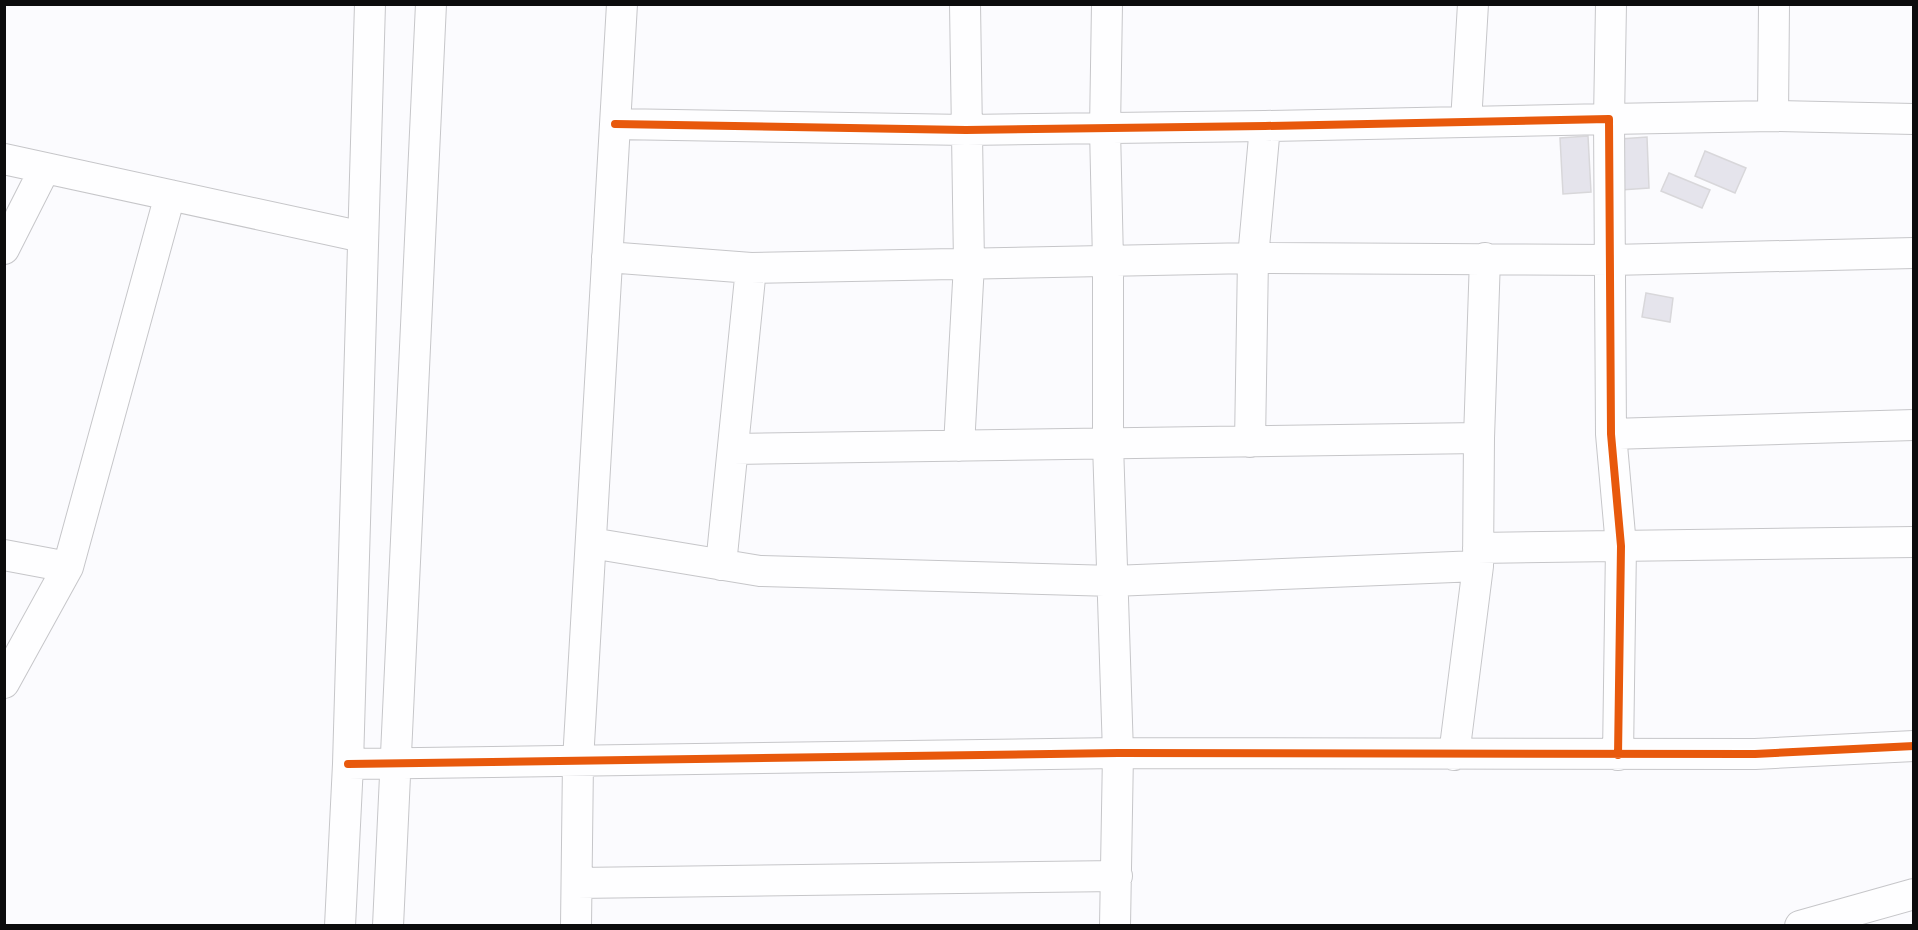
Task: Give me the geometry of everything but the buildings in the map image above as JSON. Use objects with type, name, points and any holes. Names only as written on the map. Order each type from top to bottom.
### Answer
[{"type":"street","points":[[340,926],[348,764],[370,4]]},
{"type":"street","points":[[388,926],[431,4]]},
{"type":"street","points":[[576,926],[578,761],[622,4]]},
{"type":"street","points":[[959,446],[969,264],[965,4]]},
{"type":"street","points":[[1107,4],[1105,129],[1108,444],[1118,753],[1115,926]]},
{"type":"street","points":[[1466,122],[1473,4]]},
{"type":"street","points":[[1611,4],[1609,119],[1611,434],[1621,546],[1618,755]]},
{"type":"street","points":[[1773,116],[1774,4]]},
{"type":"street","points":[[615,124],[966,130],[1773,116],[1914,119]]},
{"type":"street","points":[[1251,442],[1253,258],[1265,126]]},
{"type":"street","points":[[4,159],[363,237]]},
{"type":"street","points":[[4,249],[45,168]]},
{"type":"street","points":[[4,683],[68,567],[170,195]]},
{"type":"street","points":[[607,257],[752,268],[1253,258],[1611,260],[1914,253]]},
{"type":"street","points":[[1454,755],[1478,557],[1485,258]]},
{"type":"street","points":[[721,564],[752,268]]},
{"type":"street","points":[[1611,434],[1914,425]]},
{"type":"street","points":[[734,449],[1479,438]]},
{"type":"street","points":[[591,543],[760,571],[1113,581],[1621,546],[1914,542]]},
{"type":"street","points":[[4,555],[68,567]]},
{"type":"street","points":[[348,764],[1118,753],[1755,754],[1914,746]]},
{"type":"street","points":[[577,883],[1117,876]]},
{"type":"street","points":[[1800,926],[1914,894]]},
{"type":"cycle path","points":[[615,124],[966,130],[1609,119],[1611,434],[1621,546],[1618,755]]},
{"type":"cycle path","points":[[348,764],[1118,753],[1755,754],[1914,746]]}]
